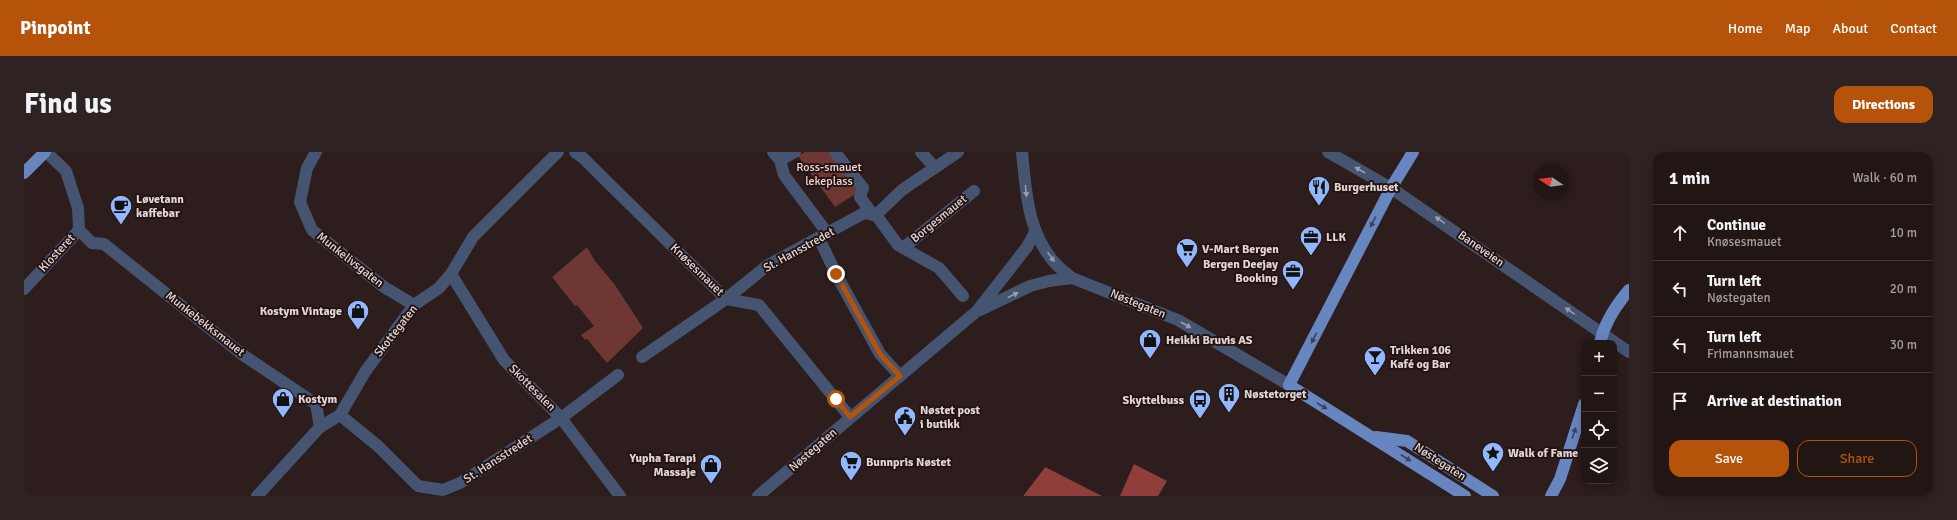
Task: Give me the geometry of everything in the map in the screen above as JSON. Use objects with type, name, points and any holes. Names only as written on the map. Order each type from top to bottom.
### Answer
[{"type":"main road","name":"Klosteret","points":[[24,173],[45,152]]},
{"type":"main road","points":[[1373,437],[1289,385],[1391,188],[1413,152]]},
{"type":"main road","points":[[1601,338],[1622,298],[1629,290]]},
{"type":"main road","points":[[1551,496],[1560,479],[1581,412]]},
{"type":"main road","name":"Nøstegaten","points":[[1373,437],[1465,496]]},
{"type":"main road","name":"Nøstegaten","points":[[1373,437],[1407,441],[1493,496]]},
{"type":"street","name":"Klosteret","points":[[24,289],[79,230],[78,208],[66,171],[45,152]]},
{"type":"street","name":"Munkelivsgaten","points":[[316,152],[307,168],[300,202],[312,230],[384,287],[414,305]]},
{"type":"street","name":"Skottegaten","points":[[340,416],[365,372],[414,305],[439,288],[451,274],[473,237],[558,152]]},
{"type":"street","name":"Knøsesmauet","points":[[575,152],[582,157],[726,299],[759,305],[850,417]]},
{"type":"street","points":[[795,152],[776,156],[784,174],[823,236],[836,274],[880,354],[900,376]]},
{"type":"street","points":[[835,152],[863,188],[860,197],[898,245],[939,268],[963,296]]},
{"type":"street","points":[[921,152],[935,168]]},
{"type":"street","points":[[875,215],[902,190],[958,152]]},
{"type":"street","points":[[1022,152],[1027,205],[1035,232],[1054,262],[1072,278]]},
{"type":"street","name":"Baneveien","points":[[1328,152],[1391,188],[1601,338],[1629,352]]},
{"type":"street","name":"Borgesmauet","points":[[903,248],[974,191]]},
{"type":"street","name":"St. Hansstredet","points":[[642,357],[726,299],[768,265],[864,214],[875,215]]},
{"type":"street","name":"Munkebekksmauet","points":[[79,230],[92,243],[104,244],[244,355],[316,404],[320,427]]},
{"type":"street","name":"Nøstegaten","points":[[758,496],[850,417],[977,312],[1027,247],[1035,232]]},
{"type":"street","name":"Skottesalen","points":[[451,274],[504,360],[561,418],[620,496]]},
{"type":"street","name":"Nøstegaten","points":[[977,312],[1030,286],[1049,281],[1072,278],[1178,320],[1289,385]]},
{"type":"street","name":"St. Hansstredet","points":[[340,416],[378,446],[418,486],[443,490],[460,483],[561,418],[618,375]]},
{"type":"street","points":[[257,496],[320,427],[340,416]]},
{"type":"green space","name":"Ross-smauet lekeplass","points":[[805,152],[831,152],[860,191],[835,207],[798,156]]},
{"type":"green space","points":[[587,247],[595,261],[615,285],[643,328],[607,363],[587,339],[585,340],[581,335],[594,326],[577,305],[575,306],[552,277]]},
{"type":"shaded area","points":[[1134,464],[1167,481],[1158,496],[1120,496]]},
{"type":"shaded area","points":[[1045,467],[1102,496],[1023,496]]},
{"type":"pier","points":[[1043,466],[1045,467],[1023,496],[1020,496]]},
{"type":"place","name":"Burgerhuset","points":[[1319,206]]},
{"type":"place","name":"Løvetann kaffebar","points":[[121,226]]},
{"type":"place","name":"LLK","points":[[1311,256]]},
{"type":"place","name":"V-Mart Bergen","points":[[1187,268]]},
{"type":"place","name":"Bergen Deejay Booking","points":[[1293,290]]},
{"type":"place","name":"Kostym Vintage","points":[[358,330]]},
{"type":"place","name":"Heikki Bruvis AS","points":[[1150,360]]},
{"type":"place","name":"Trikken 106 Kafé og Bar","points":[[1375,376]]},
{"type":"place","name":"Nøstetorget","points":[[1229,414]]},
{"type":"place","name":"Kostym","points":[[283,418]]},
{"type":"place","name":"Skyttelbuss","points":[[1200,420]]},
{"type":"place","name":"Nøstet post i butikk","points":[[905,436]]},
{"type":"place","name":"Walk of Fame","points":[[1493,472]]},
{"type":"place","name":"Bunnpris Nøstet","points":[[851,482]]},
{"type":"place","name":"Yupha Tarapi Massaje","points":[[711,484]]},
{"type":"route","points":[[836,274],[880,354],[900,376],[850,417],[836,399]]}]
